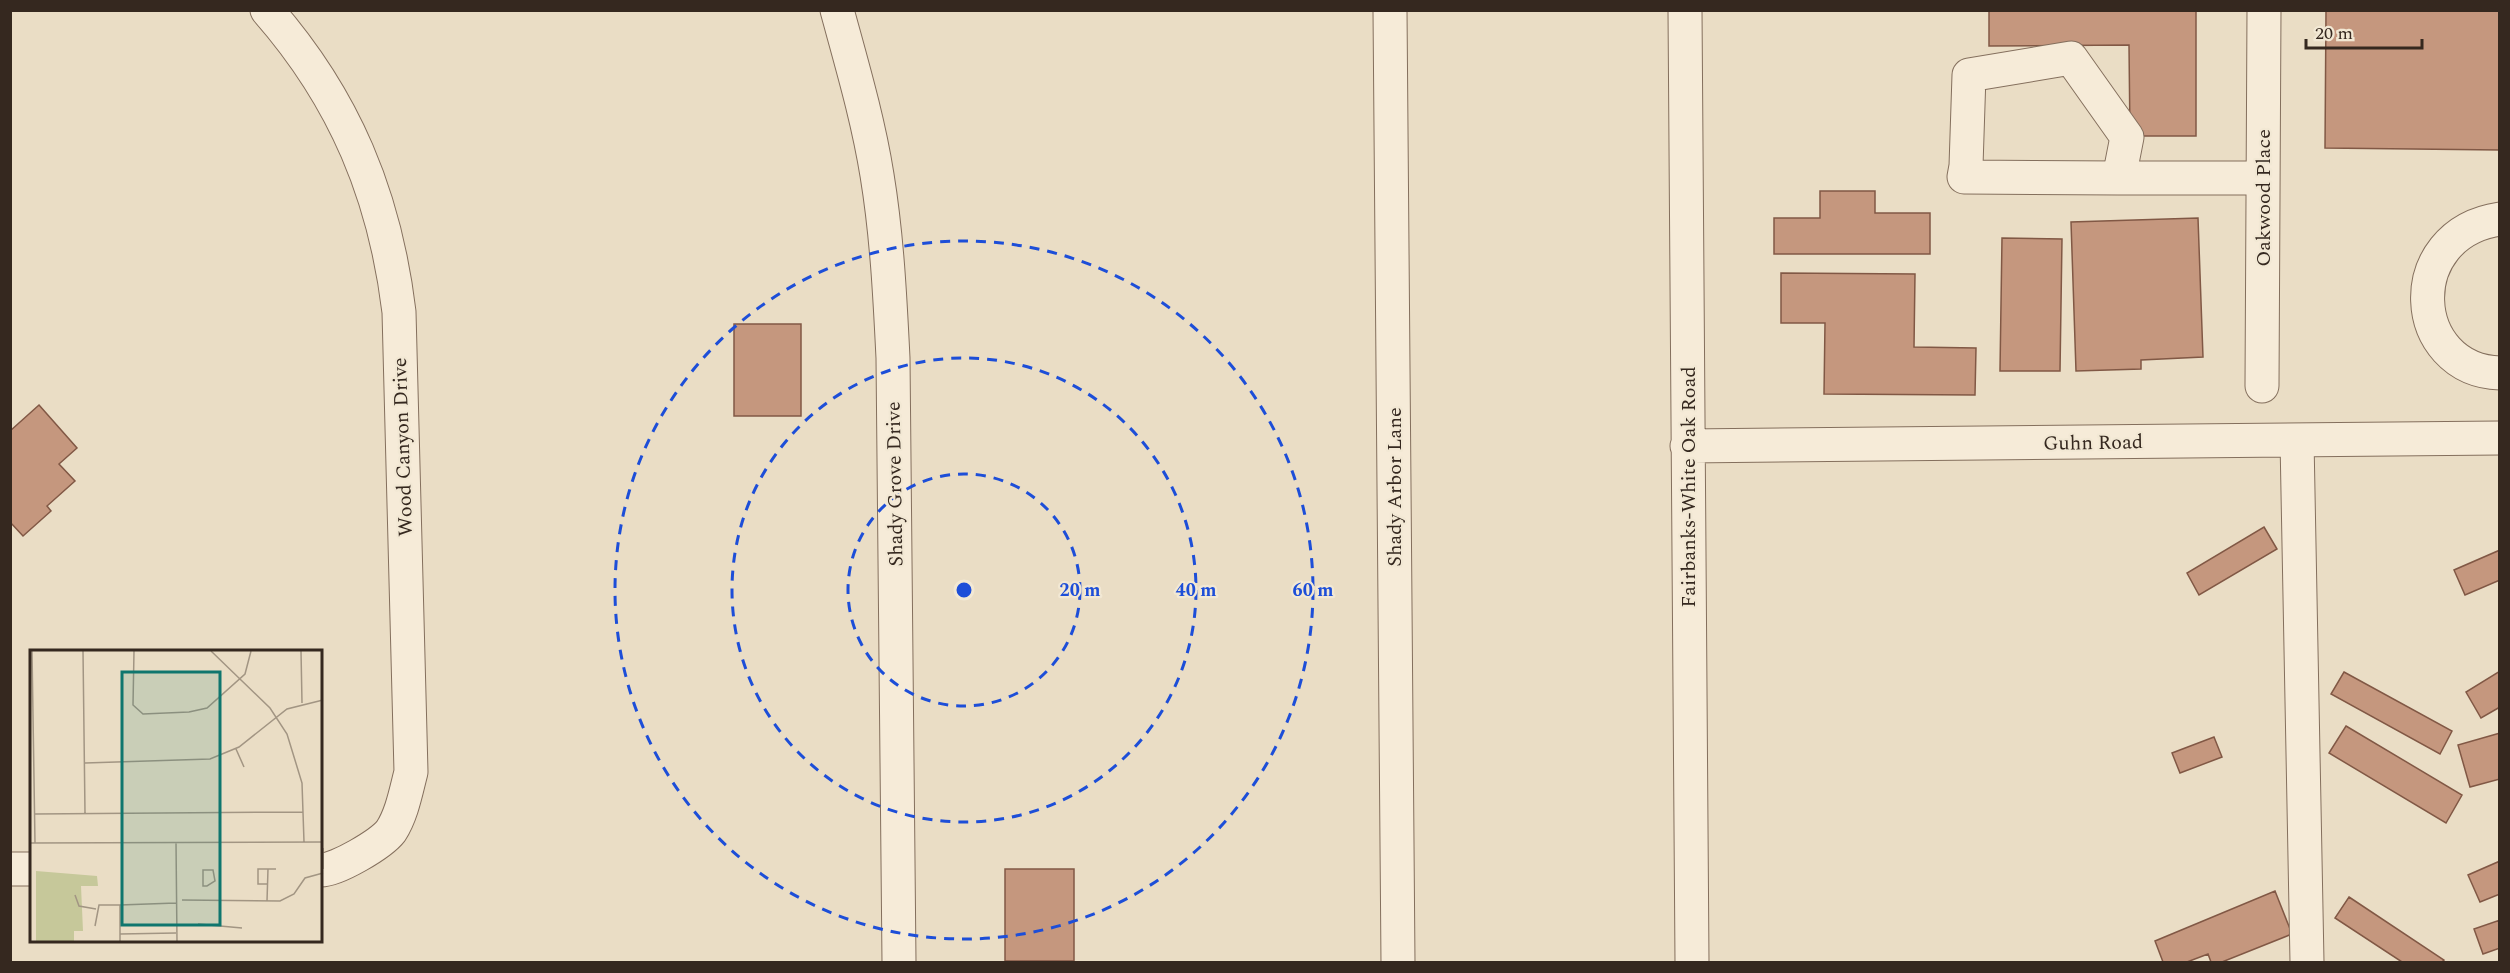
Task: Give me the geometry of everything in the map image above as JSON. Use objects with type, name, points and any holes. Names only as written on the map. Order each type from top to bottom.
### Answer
[{"type":"street","name":"Wood Canyon Drive","points":[[267,10],[304,56],[352,137],[370,180],[384,224],[394,269],[399,312],[411,772],[401,810],[390,832],[359,855],[329,870],[322,870]]},
{"type":"street","name":"Shady Grove Drive","points":[[837,10],[862,102],[877,176],[888,261],[893,358],[899,963]]},
{"type":"street","name":"Shady Arbor Lane","points":[[1390,10],[1398,963]]},
{"type":"street","name":"Fairbanks-White Oak Road","points":[[1685,10],[1692,963]]},
{"type":"street","name":"Oakwood Place","points":[[2262,386],[2264,10]]},
{"type":"street","points":[[2119,178],[2127,137],[2071,58],[1969,75],[1964,177],[2119,178],[2263,178]]},
{"type":"street","points":[[2499,219],[2467,228],[2451,240],[2439,254],[2431,272],[2427,290],[2428,309],[2433,328],[2443,344],[2456,357],[2472,367],[2499,373]]},
{"type":"street","name":"Guhn Road","points":[[1688,446],[2499,438]]},
{"type":"street","points":[[2297,440],[2307,963]]},
{"type":"street","points":[[10,869],[30,868]]},
{"type":"building","points":[[1989,10],[2196,10],[2196,136],[2130,136],[2129,45],[1989,46]]},
{"type":"building","points":[[2326,10],[2500,10],[2500,150],[2325,148]]},
{"type":"building","points":[[1820,191],[1875,191],[1875,213],[1930,213],[1930,254],[1774,254],[1774,218],[1820,218]]},
{"type":"building","points":[[2198,218],[2203,357],[2141,360],[2141,369],[2076,371],[2071,222]]},
{"type":"building","points":[[2002,238],[2062,239],[2060,371],[2000,371]]},
{"type":"building","points":[[1781,273],[1915,274],[1914,347],[1976,348],[1975,395],[1824,394],[1825,323],[1781,323]]},
{"type":"building","points":[[734,324],[801,324],[801,416],[734,416]]},
{"type":"building","points":[[39,405],[77,448],[59,464],[75,481],[47,506],[51,511],[23,536],[10,522],[10,431]]},
{"type":"building","points":[[2264,527],[2277,549],[2199,595],[2187,573]]},
{"type":"building","points":[[2500,550],[2500,580],[2465,595],[2454,570]]},
{"type":"building","points":[[2500,671],[2500,707],[2481,718],[2466,692]]},
{"type":"building","points":[[2344,672],[2452,731],[2440,754],[2331,694]]},
{"type":"building","points":[[2346,726],[2462,795],[2446,823],[2329,753]]},
{"type":"building","points":[[2500,733],[2500,779],[2470,787],[2458,745]]},
{"type":"building","points":[[2214,737],[2222,757],[2180,773],[2172,753]]},
{"type":"building","points":[[2500,861],[2500,894],[2480,902],[2468,875]]},
{"type":"building","points":[[1005,869],[1074,869],[1074,961],[1005,961]]},
{"type":"building","points":[[2275,891],[2292,934],[2222,962],[2211,962],[2208,954],[2187,962],[2163,962],[2155,941]]},
{"type":"building","points":[[2349,897],[2444,960],[2442,962],[2402,962],[2335,918]]},
{"type":"building","points":[[2500,920],[2500,948],[2483,954],[2474,929]]}]
